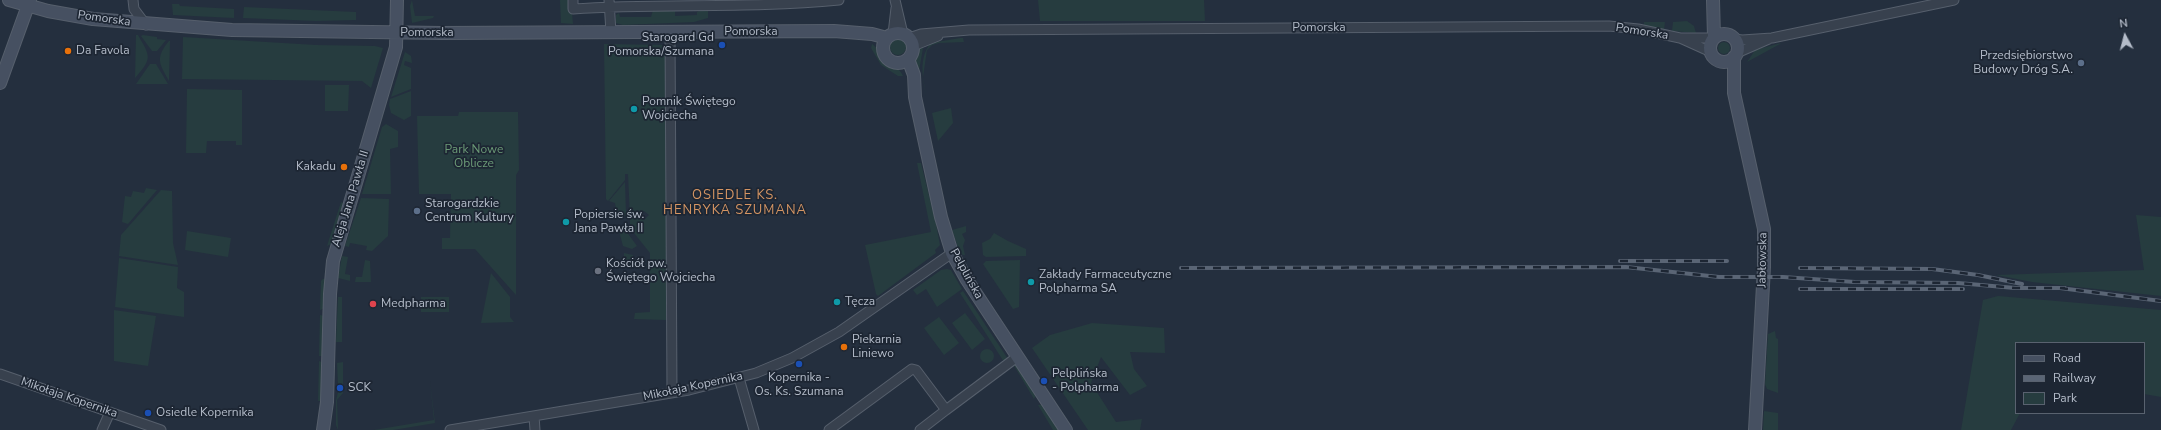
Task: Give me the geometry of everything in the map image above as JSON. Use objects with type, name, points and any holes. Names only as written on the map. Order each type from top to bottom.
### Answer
[{"type":"street","name":"Pomorska","points":[[9,0],[29,3],[85,18],[146,25],[232,30],[398,33],[828,31],[870,40],[898,39],[923,41],[956,30],[1609,26],[1638,29],[1680,38],[1714,38]]},
{"type":"street","name":"Aleja Jana Pawła II","points":[[323,430],[327,402],[330,294],[333,261],[395,52],[398,33],[397,0]]},
{"type":"street","points":[[573,0],[573,9],[588,4],[753,3],[838,0]]},
{"type":"street","points":[[1714,38],[1722,34],[1742,40],[1772,38],[1954,0]]},
{"type":"street","points":[[1713,1],[1714,38],[1710,45],[1714,56],[1727,61],[1736,55],[1772,38]]},
{"type":"street","points":[[1713,1],[1732,37],[1738,45],[1736,55]]},
{"type":"street","points":[[896,2],[898,39],[903,60],[887,58],[898,39]]},
{"type":"street","points":[[0,83],[29,3]]},
{"type":"street","points":[[122,22],[133,4],[146,25]]},
{"type":"street","points":[[610,4],[611,33]]},
{"type":"street","points":[[670,32],[672,393]]},
{"type":"street","name":"Pomorska","points":[[1680,38],[1714,56]]},
{"type":"street","name":"Jabłowska","points":[[1736,55],[1734,93],[1764,229],[1764,267],[1755,430]]},
{"type":"street","name":"Jabłowska","points":[[1714,56],[1734,93]]},
{"type":"street","name":"Pelplińska","points":[[903,60],[915,97],[941,217],[952,253],[1017,357],[1066,430]]},
{"type":"street","name":"Mikołaja Kopernika","points":[[450,430],[672,393],[739,378],[792,358],[826,340],[952,253]]},
{"type":"street","points":[[920,430],[1017,357]]},
{"type":"street","points":[[833,429],[912,369],[916,370],[946,410]]},
{"type":"street","name":"Mikołaja Kopernika","points":[[0,374],[161,430]]},
{"type":"street","points":[[739,378],[754,430]]},
{"type":"street","name":"Aleja Jana Pawła II","points":[[327,402],[331,430]]},
{"type":"street","points":[[102,430],[110,412]]},
{"type":"street","points":[[534,416],[536,430]]},
{"type":"green space","points":[[412,0],[415,16],[434,16],[433,18],[412,23],[410,6]]},
{"type":"green space","points":[[560,0],[571,0],[573,24],[561,23]]},
{"type":"green space","points":[[1038,0],[1204,0],[1205,21],[1040,21]]},
{"type":"green space","points":[[172,4],[179,4],[180,6],[234,9],[234,18],[173,15]]},
{"type":"green space","points":[[244,7],[356,12],[356,20],[316,21],[243,18]]},
{"type":"green space","points":[[705,9],[708,10],[708,18],[694,22],[623,25],[616,23],[616,15],[619,13],[620,17],[651,17],[653,10],[675,10],[675,16],[697,15],[697,12]]},
{"type":"green space","points":[[1687,21],[1694,26],[1696,33],[1672,31],[1673,22]]},
{"type":"green space","points":[[1644,22],[1665,22],[1664,30],[1644,26]]},
{"type":"green space","points":[[136,35],[138,35],[145,48],[148,58],[147,62],[135,78]]},
{"type":"green space","points":[[143,35],[166,40],[157,51],[152,51],[141,36]]},
{"type":"green space","points":[[183,37],[316,45],[375,46],[383,48],[371,88],[362,81],[182,79]]},
{"type":"green space","points":[[963,38],[964,42],[939,43],[932,45],[927,50],[923,77],[922,68],[924,55],[931,43]]},
{"type":"green space","points":[[898,39],[904,41],[906,47],[904,53],[898,55],[892,53],[890,47],[892,41]]},
{"type":"green space","points":[[169,41],[169,81],[161,65],[160,56]]},
{"type":"green space","points":[[1722,42],[1726,42],[1730,48],[1726,54],[1722,54],[1718,50],[1718,46]]},
{"type":"green space","points":[[1781,43],[1780,44],[1747,62],[1755,50]]},
{"type":"green space","points":[[604,44],[666,45],[666,320],[634,319],[635,313],[650,312],[650,253],[630,228],[630,218],[640,217],[644,220],[649,215],[644,211],[640,215],[630,217],[628,174],[625,174],[625,180],[608,201],[606,199]]},
{"type":"green space","points":[[872,44],[876,47],[886,62],[899,70],[903,76],[898,76],[881,65],[871,48]]},
{"type":"green space","points":[[922,44],[923,48],[919,71],[913,59],[917,48]]},
{"type":"green space","points":[[405,52],[411,56],[412,63],[405,61],[404,65],[411,68],[411,89],[391,97]]},
{"type":"green space","points":[[150,64],[156,64],[168,84],[136,84]]},
{"type":"green space","points":[[325,85],[349,85],[348,111],[325,111]]},
{"type":"green space","points":[[187,89],[242,90],[242,145],[236,145],[236,141],[207,141],[206,153],[186,153]]},
{"type":"green space","points":[[411,91],[411,116],[404,120],[391,113],[389,105],[390,99]]},
{"type":"green space","points":[[951,108],[953,123],[938,141],[932,113]]},
{"type":"green space","name":"Park Nowe Oblicze","points":[[459,112],[518,112],[519,170],[516,175],[516,295],[475,249],[442,249],[442,238],[450,238],[451,194],[419,194],[417,116],[458,116]]},
{"type":"green space","points":[[386,124],[398,131],[398,147],[390,149],[391,194],[362,194],[382,127]]},
{"type":"green space","points":[[917,163],[921,163],[934,216],[923,164],[925,166],[940,245],[935,250],[936,253],[878,296],[876,294],[865,245],[931,232]]},
{"type":"green space","points":[[625,182],[626,213],[625,216],[617,216],[615,203],[609,201]]},
{"type":"green space","points":[[146,188],[157,190],[128,224],[122,222],[125,196],[131,197],[133,191],[144,193]]},
{"type":"green space","points":[[161,190],[172,191],[173,243],[178,265],[119,256],[121,235]]},
{"type":"green space","points":[[361,198],[389,199],[388,236],[372,251],[366,250],[367,246],[350,243],[349,247],[345,246]]},
{"type":"green space","points":[[341,202],[345,204],[333,243],[327,246]]},
{"type":"green space","points":[[2136,215],[2161,217],[2161,296],[2032,282],[1996,275],[2144,270]]},
{"type":"green space","points":[[966,226],[966,232],[962,234],[965,240],[963,246],[965,255],[963,255],[960,253],[952,230]]},
{"type":"green space","points":[[187,231],[231,238],[228,257],[185,250]]},
{"type":"green space","points":[[619,231],[626,231],[637,246],[632,249],[623,246]]},
{"type":"green space","points":[[994,233],[1026,249],[1026,256],[986,257],[983,255],[982,243],[990,239]]},
{"type":"green space","points":[[624,253],[633,255],[633,266],[624,266]]},
{"type":"green space","points":[[342,256],[348,257],[345,274],[350,275],[350,281],[338,278]]},
{"type":"green space","points":[[119,258],[178,267],[177,288],[184,292],[184,317],[115,307]]},
{"type":"green space","points":[[365,260],[370,261],[371,282],[355,282],[356,277],[362,277]]},
{"type":"green space","points":[[1020,260],[1019,307],[1013,309],[983,264],[986,261]]},
{"type":"green space","points":[[941,270],[951,270],[962,289],[937,307],[926,289],[917,295],[913,290]]},
{"type":"green space","points":[[491,273],[510,297],[510,317],[514,322],[481,323]]},
{"type":"green space","points":[[326,279],[325,308],[320,310],[321,281]]},
{"type":"green space","points":[[963,291],[1008,359],[1004,362],[960,293]]},
{"type":"green space","points":[[1998,296],[2161,310],[2161,397],[2145,394],[2145,342],[2015,342],[2015,414],[2019,414],[2011,430],[1961,430],[1983,300]]},
{"type":"green space","points":[[338,297],[342,297],[342,342],[336,342]]},
{"type":"green space","points":[[421,297],[449,297],[449,312],[421,312]]},
{"type":"green space","points":[[114,310],[156,316],[148,366],[114,361]]},
{"type":"green space","points":[[965,313],[985,339],[972,350],[952,323]]},
{"type":"green space","points":[[320,315],[325,316],[324,355],[322,356],[319,356]]},
{"type":"green space","points":[[939,317],[959,343],[944,355],[924,328]]},
{"type":"green space","points":[[1092,323],[1164,328],[1165,353],[1130,352],[1134,369],[1147,386],[1130,395],[1101,357],[1091,383],[1116,422],[1142,419],[1140,430],[1088,430],[1032,348],[1050,335]]},
{"type":"green space","points":[[1775,331],[1776,338],[1778,339],[1778,393],[1767,389],[1765,384],[1768,334]]},
{"type":"green space","points":[[987,349],[992,351],[994,356],[992,361],[987,363],[982,361],[980,356],[982,351]]},
{"type":"green space","points":[[319,361],[324,363],[321,401],[318,401]]},
{"type":"green space","points":[[343,362],[343,393],[337,400],[338,430],[336,425],[336,400],[340,385],[338,384],[337,363]]},
{"type":"green space","points":[[1013,364],[1016,364],[1036,395],[1034,399]]},
{"type":"green space","points":[[430,381],[435,423],[393,430],[374,430],[434,420]]},
{"type":"green space","points":[[1038,405],[1043,405],[1059,430],[1053,430]]},
{"type":"green space","points":[[1764,411],[1778,413],[1778,430],[1763,430]]},
{"type":"railway","points":[[1620,261],[1727,261]]},
{"type":"railway","points":[[1181,268],[1626,267],[1719,277],[1783,277],[1855,282],[1958,283],[2015,288],[2065,288]]},
{"type":"railway","points":[[1800,268],[1932,269],[1978,275],[2022,284]]},
{"type":"railway","points":[[2060,288],[2161,301]]},
{"type":"railway","points":[[1800,289],[1963,289]]},
{"type":"place","name":"Starogard Gd Pomorska/Szumana","points":[[722,45]]},
{"type":"place","name":"Da Favola","points":[[68,51]]},
{"type":"place","name":"Przedsiębiorstwo Budowy Dróg S.A.","points":[[2081,63]]},
{"type":"place","name":"Pomnik Świętego Wojciecha","points":[[634,109]]},
{"type":"place","name":"Kakadu","points":[[344,167]]},
{"type":"place","name":"Starogardzkie Centrum Kultury","points":[[417,211]]},
{"type":"place","name":"Popiersie św. Jana Pawła II","points":[[566,222]]},
{"type":"place","name":"Kościół pw. Świętego Wojciecha","points":[[598,271]]},
{"type":"place","name":"Zakłady Farmaceutyczne Polpharma SA","points":[[1031,282]]},
{"type":"place","name":"Tęcza","points":[[837,302]]},
{"type":"place","name":"Medpharma","points":[[373,304]]},
{"type":"place","name":"Piekarnia Liniewo","points":[[844,347]]},
{"type":"place","name":"Kopernika - Os. Ks. Szumana","points":[[799,364]]},
{"type":"place","name":"Pelplińska - Polpharma","points":[[1044,381]]},
{"type":"place","name":"SCK","points":[[340,388]]},
{"type":"place","name":"Osiedle Kopernika","points":[[148,413]]},
{"type":"district","name":"OSIEDLE KS. HENRYKA SZUMANA","points":[[735,204]]}]
